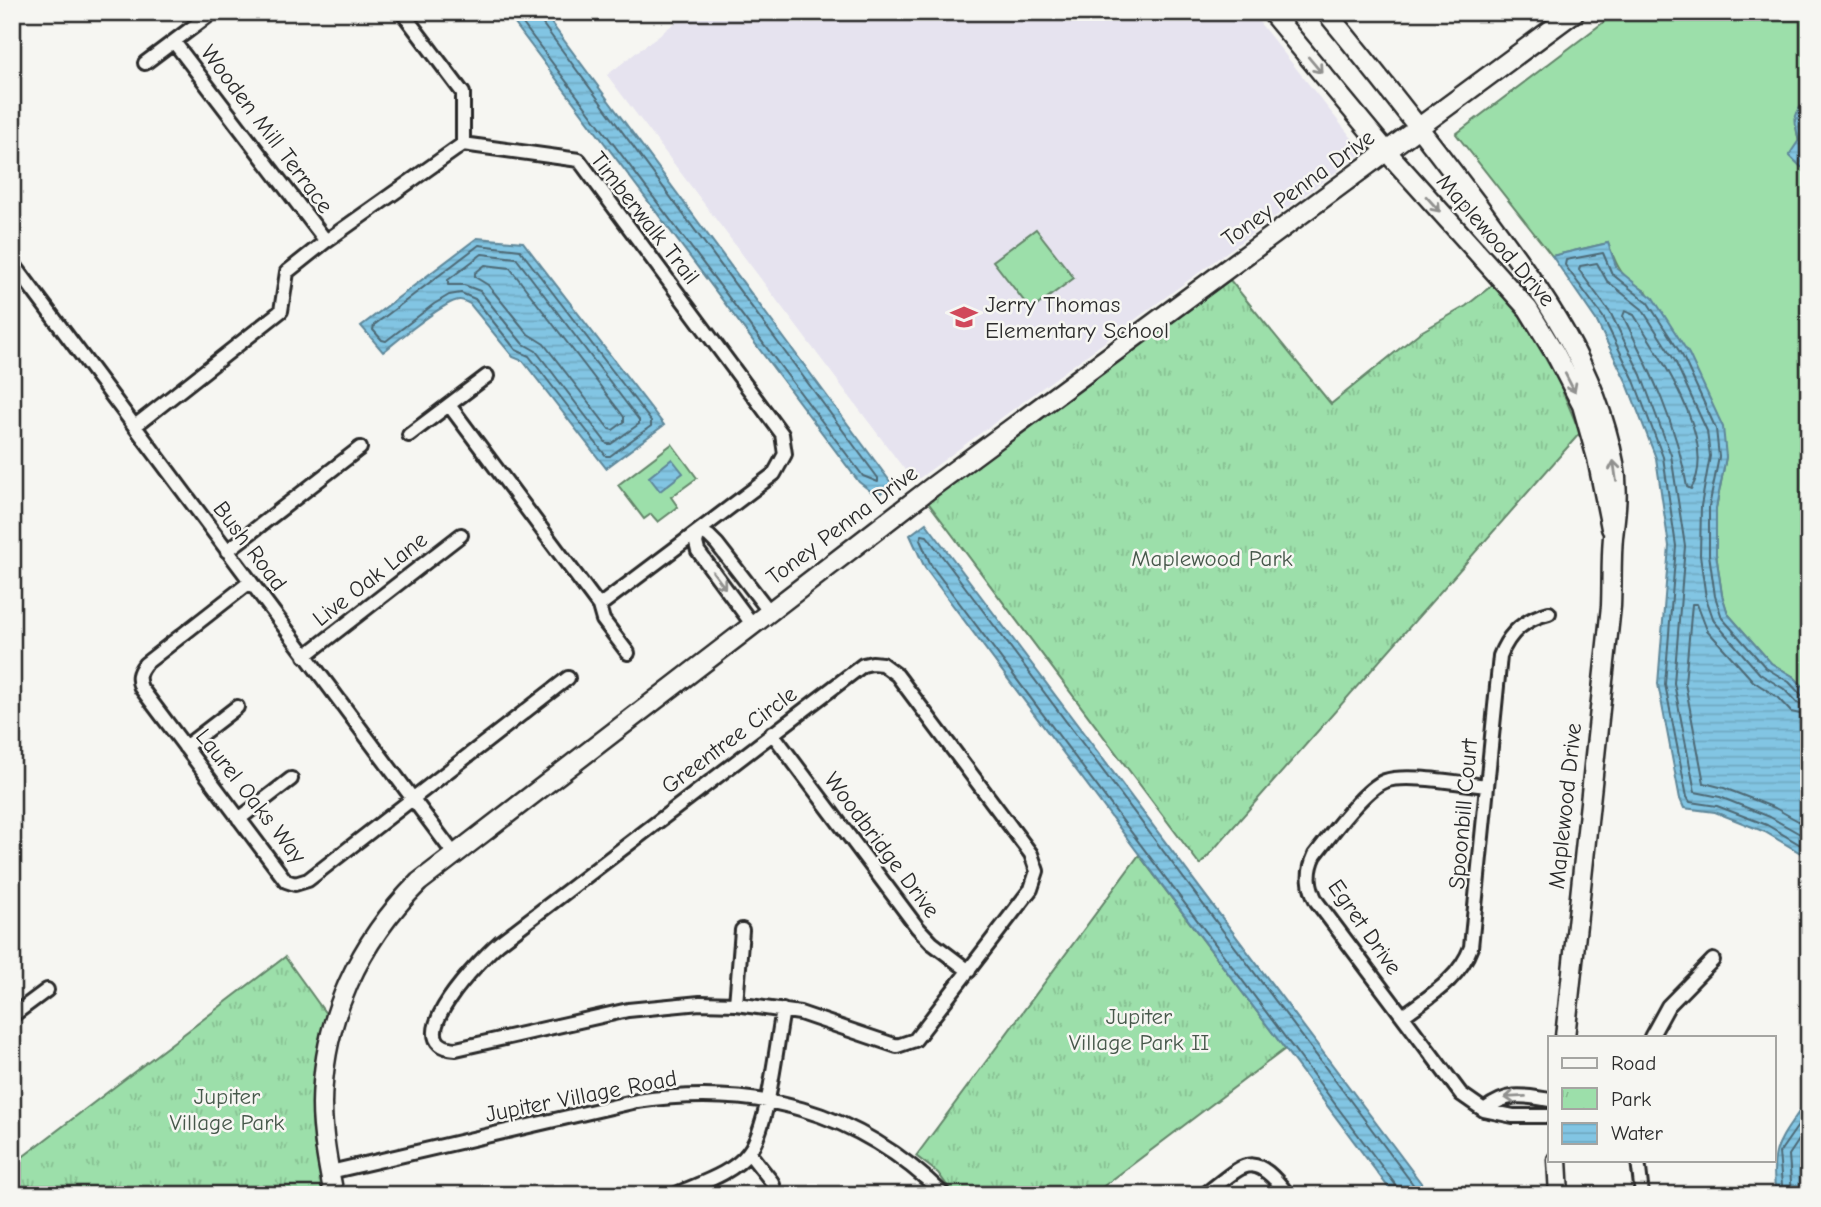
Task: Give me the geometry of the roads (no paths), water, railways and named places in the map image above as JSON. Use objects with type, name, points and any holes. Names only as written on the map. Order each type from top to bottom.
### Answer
[{"type":"street","name":"Wooden Mill Terrace","points":[[145,63],[214,12]]},
{"type":"street","points":[[135,426],[281,311],[287,272],[326,241],[463,145],[463,93],[402,12]]},
{"type":"street","name":"Maplewood Drive","points":[[1271,12],[1387,152],[1528,309],[1582,405],[1597,458],[1613,538]]},
{"type":"street","name":"Maplewood Drive","points":[[1326,12],[1420,128],[1540,290],[1564,328],[1597,398],[1615,465],[1618,503],[1613,538],[1611,606],[1565,1036]]},
{"type":"street","name":"Toney Penna Drive","points":[[334,1195],[324,1140],[322,1105],[329,1038],[347,984],[362,953],[381,925],[419,882],[922,495],[1575,12]]},
{"type":"street","name":"Wooden Mill Terrace","points":[[174,42],[326,241]]},
{"type":"street","name":"Timberwalk Trail","points":[[463,145],[579,160],[782,434],[785,454],[774,474],[599,606]]},
{"type":"street","name":"Bush Road","points":[[12,262],[454,854]]},
{"type":"street","points":[[409,435],[487,376]]},
{"type":"street","points":[[449,405],[599,606],[603,621],[628,653]]},
{"type":"street","points":[[227,551],[360,448]]},
{"type":"street","points":[[752,624],[698,551],[696,543],[699,531],[717,544],[769,611]]},
{"type":"street","name":"Live Oak Lane","points":[[305,656],[461,535]]},
{"type":"street","name":"Laurel Oaks Way","points":[[250,582],[145,664],[139,671],[138,680],[141,688],[286,881],[295,884],[308,880],[568,678]]},
{"type":"street","name":"Spoonbill Court","points":[[1403,1016],[1452,979],[1471,947],[1499,665],[1509,637],[1523,623],[1549,613]]},
{"type":"street","name":"Greentree Circle","points":[[882,664],[897,675],[1035,862],[1035,881],[1031,889],[922,1034],[906,1045],[888,1044],[826,1020],[783,1010],[736,1004],[664,1005],[628,1010],[456,1049],[439,1043],[435,1026],[443,1008],[476,963],[772,733],[863,665],[882,664]]},
{"type":"street","points":[[185,747],[237,707]]},
{"type":"street","name":"Woodbridge Drive","points":[[772,733],[917,927],[932,943],[969,971]]},
{"type":"street","name":"Egret Drive","points":[[1487,786],[1404,778],[1384,781],[1368,792],[1315,855],[1310,864],[1309,883],[1317,902],[1461,1094],[1484,1110],[1513,1116],[1548,1116]]},
{"type":"street","points":[[239,819],[291,779]]},
{"type":"street","points":[[736,1004],[741,930]]},
{"type":"street","points":[[1652,1036],[1668,1006],[1713,961]]},
{"type":"street","points":[[12,1016],[47,990]]},
{"type":"street","points":[[674,1195],[733,1167],[749,1153],[762,1129],[783,1010]]},
{"type":"street","name":"Jupiter Village Road","points":[[330,1172],[637,1101],[709,1094],[766,1100],[812,1112],[868,1137],[909,1163],[944,1195]]},
{"type":"street","points":[[1484,1110],[1499,1098],[1530,1096],[1548,1100]]},
{"type":"street","points":[[749,1153],[772,1182],[776,1195]]},
{"type":"street","points":[[1557,1162],[1559,1195]]},
{"type":"street","points":[[1638,1162],[1642,1195]]},
{"type":"street","points":[[1204,1195],[1241,1167],[1249,1165],[1267,1170],[1288,1195]]},
{"type":"water","points":[[506,12],[543,12],[892,484],[877,496],[859,482]]},
{"type":"water","points":[[1809,97],[1809,168],[1801,167],[1789,155],[1799,140],[1795,121],[1797,112]]},
{"type":"water","points":[[477,238],[523,242],[664,425],[606,468],[523,361],[513,357],[470,304],[463,300],[453,302],[433,313],[383,352],[361,326]]},
{"type":"water","points":[[1608,243],[1617,269],[1653,298],[1689,354],[1723,427],[1726,457],[1716,508],[1716,554],[1722,595],[1728,614],[1771,663],[1794,677],[1809,693],[1809,858],[1765,832],[1715,812],[1684,808],[1680,799],[1658,684],[1669,546],[1656,458],[1626,381],[1596,320],[1552,256]]},
{"type":"water","points":[[672,459],[683,473],[660,491],[649,477]]},
{"type":"water","points":[[926,523],[1430,1195],[1394,1195],[925,568],[910,535]]},
{"type":"water","points":[[1809,1096],[1809,1195],[1776,1195],[1774,1163],[1776,1151]]},
{"type":"place","name":"Jerry Thomas Elementary School","points":[[964,317]]},
{"type":"park label","name":"Maplewood Park","points":[[1212,558]]},
{"type":"park label","name":"Jupiter Village Park II","points":[[1139,1029]]},
{"type":"park label","name":"Jupiter Village Park","points":[[227,1109]]}]
